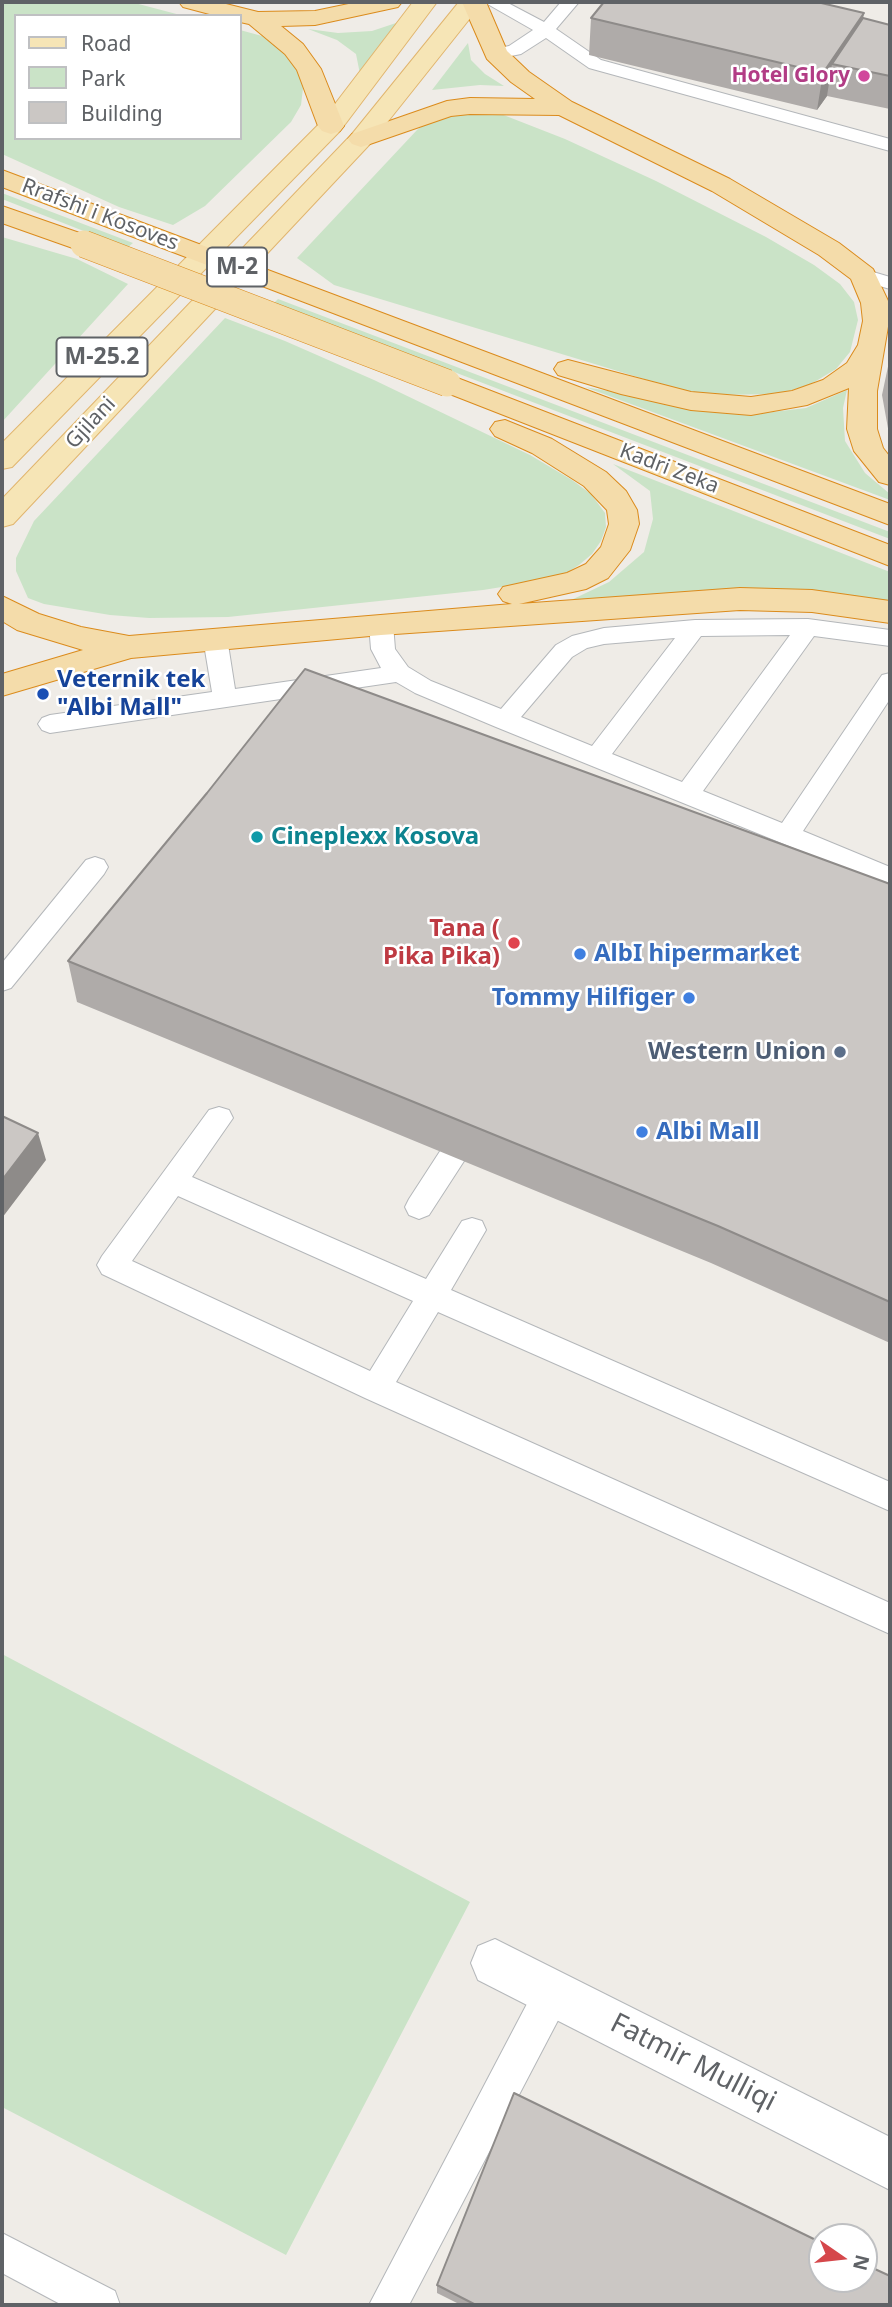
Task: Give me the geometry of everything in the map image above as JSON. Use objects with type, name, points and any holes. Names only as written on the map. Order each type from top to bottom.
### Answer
[{"type":"highway","points":[[191,2],[238,14]]},
{"type":"highway","points":[[242,15],[258,19],[315,18],[390,2]]},
{"type":"highway","points":[[473,2],[496,54],[520,78],[563,107],[645,145],[721,185],[829,249],[863,275],[875,303],[877,321],[863,391],[862,429],[869,451],[890,475]]},
{"type":"highway","points":[[258,19],[293,49],[309,69],[331,126]]},
{"type":"highway","points":[[360,139],[447,109],[480,106],[563,107]]},
{"type":"highway","name":"Rrafshi i Kosoves","points":[[2,178],[472,357]]},
{"type":"highway","name":"Rrafshi i Kosoves","points":[[2,214],[447,383]]},
{"type":"highway","points":[[472,357],[539,359],[656,393],[724,405],[751,406],[797,399],[833,386],[857,369],[875,339]]},
{"type":"highway","name":"Kadri Zeka","points":[[472,357],[890,514]]},
{"type":"highway","points":[[444,620],[510,595],[575,582],[597,571],[615,550],[624,524],[622,510],[600,484],[542,446],[477,415],[447,383]]},
{"type":"highway","name":"Kadri Zeka","points":[[447,383],[890,556]]},
{"type":"highway","points":[[2,685],[130,647],[381,624],[740,599],[812,601],[890,612]]},
{"type":"highway","points":[[2,607],[28,622],[78,638],[130,647]]},
{"type":"main road","points":[[331,126],[425,2]]},
{"type":"main road","name":"Gjilani","points":[[2,517],[360,139],[473,2]]},
{"type":"main road","name":"M-25.2","points":[[203,254],[331,126]]},
{"type":"main road","name":"Gjilani","points":[[2,460],[203,254]]},
{"type":"street","name":"Fatmir Mulliqi","points":[[495,1963],[890,2164]]},
{"type":"lane","points":[[493,2],[546,30],[595,64],[890,145]]},
{"type":"lane","points":[[496,54],[515,50],[546,30],[570,2]]},
{"type":"lane","points":[[863,275],[890,283]]},
{"type":"lane","points":[[381,624],[383,649],[389,662],[400,673],[423,687],[787,836],[887,869]]},
{"type":"lane","points":[[504,721],[564,652],[580,642],[604,636],[695,628],[808,627],[890,638]]},
{"type":"lane","points":[[687,794],[808,627]]},
{"type":"lane","points":[[596,758],[695,628]]},
{"type":"lane","points":[[215,638],[225,699]]},
{"type":"lane","points":[[50,724],[400,673]]},
{"type":"lane","points":[[787,836],[890,681]]},
{"type":"lane","points":[[2,982],[94,867]]},
{"type":"lane","points":[[219,1118],[112,1265],[376,1388],[890,1619]]},
{"type":"lane","points":[[419,1207],[467,1133]]},
{"type":"lane","points":[[172,1181],[890,1497]]},
{"type":"lane","points":[[376,1388],[472,1230]]},
{"type":"lane","points":[[388,2305],[553,1992]]},
{"type":"lane","points":[[2,2252],[101,2305]]},
{"type":"green space","points":[[2,2],[131,2],[176,14],[14,14],[14,140],[242,140],[242,31],[262,36],[288,55],[298,70],[303,88],[301,105],[291,122],[205,206],[173,225],[119,207],[2,154]]},
{"type":"green space","points":[[399,22],[360,74],[356,54],[337,40],[308,29],[338,33],[372,31]]},
{"type":"green space","points":[[468,43],[471,60],[485,74],[504,86],[480,85],[432,90]]},
{"type":"green space","points":[[458,114],[501,114],[565,139],[656,181],[766,237],[814,265],[840,284],[854,302],[858,320],[850,352],[836,369],[811,384],[780,394],[712,395],[677,389],[334,285],[297,258],[417,130],[427,122]]},
{"type":"green space","points":[[2,193],[133,243],[127,248],[2,199]]},
{"type":"green space","points":[[2,237],[77,259],[128,284],[2,422]]},
{"type":"green space","points":[[278,299],[890,532],[890,539],[274,303]]},
{"type":"green space","points":[[225,318],[374,380],[530,455],[591,494],[605,513],[606,527],[601,541],[592,554],[579,565],[563,575],[539,581],[483,590],[228,617],[149,618],[110,615],[44,604],[28,598],[16,571],[16,558],[34,521]]},
{"type":"green space","points":[[585,387],[747,415],[806,408],[847,390],[843,408],[845,441],[865,473],[890,494],[890,500]]},
{"type":"green space","points":[[613,464],[890,572],[890,602],[841,594],[758,588],[567,602],[609,582],[644,552],[653,519],[650,491]]},
{"type":"green space","points":[[2,1654],[470,1902],[286,2255],[2,2107]]},
{"type":"building","points":[[604,2],[817,2],[864,13],[823,73],[591,18]]},
{"type":"building","points":[[863,18],[890,25],[890,76],[832,64]]},
{"type":"building","name":"Albi Mall","points":[[305,669],[890,884],[890,1302],[718,1226],[68,961]]},
{"type":"building","points":[[2,1116],[38,1133],[2,1180]]},
{"type":"building","points":[[514,2093],[808,2236],[808,2293],[878,2293],[878,2270],[890,2276],[890,2305],[476,2305],[437,2285]]},
{"type":"place","name":"Hotel Glory","points":[[864,76]]},
{"type":"place","name":"Veternik tek \"Albi Mall\"","points":[[43,694]]},
{"type":"place","name":"Cineplexx Kosova","points":[[257,837]]},
{"type":"place","name":"Tana ( Pika Pika)","points":[[514,943]]},
{"type":"place","name":"AlbI hipermarket","points":[[580,954]]},
{"type":"place","name":"Tommy Hilfiger","points":[[689,998]]},
{"type":"place","name":"Western Union","points":[[840,1052]]},
{"type":"place","name":"Albi Mall","points":[[642,1132]]}]
